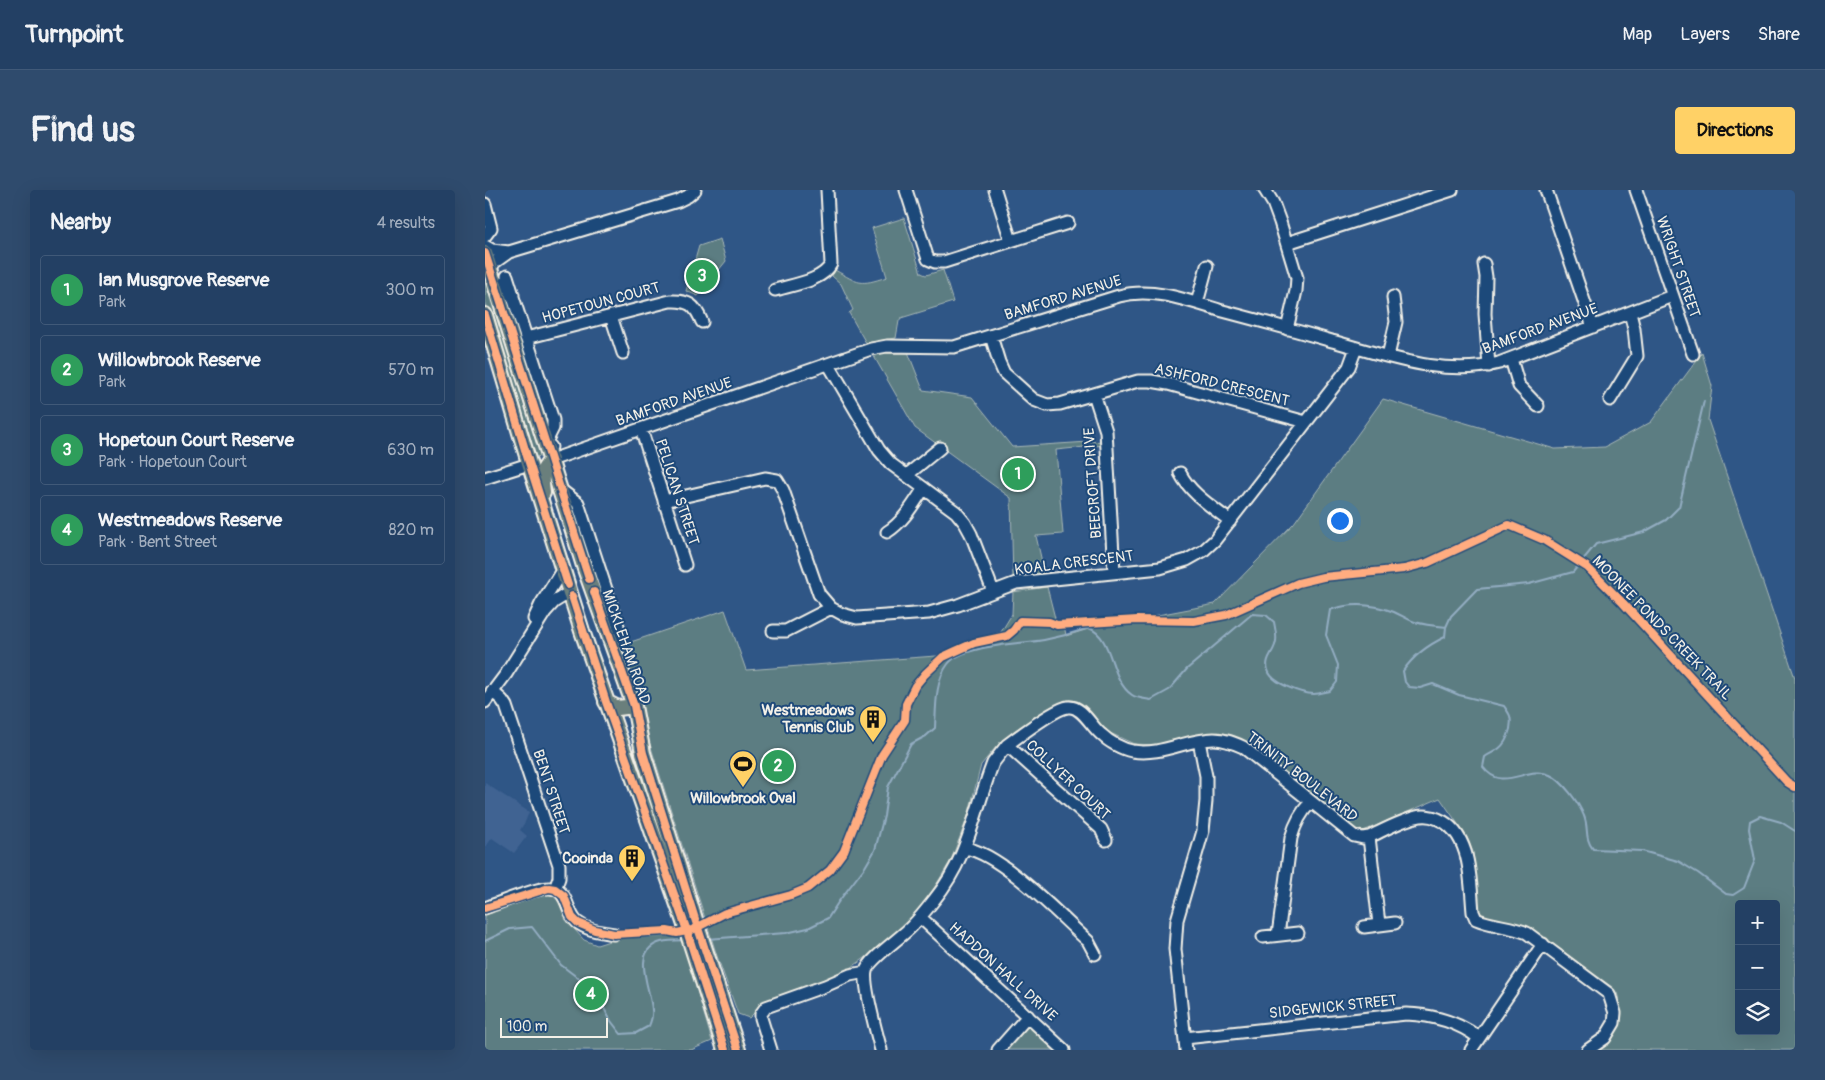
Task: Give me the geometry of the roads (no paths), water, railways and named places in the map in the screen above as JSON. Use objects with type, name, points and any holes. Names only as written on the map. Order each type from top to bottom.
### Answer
[{"type":"main road","name":"MICKLEHAM ROAD","points":[[485,253],[497,275],[546,442],[557,458],[561,490],[590,582],[634,706],[643,753],[667,830],[690,924]]},
{"type":"main road","name":"MICKLEHAM ROAD","points":[[485,314],[527,459],[582,631],[656,842],[690,924],[702,960],[725,1050]]},
{"type":"main road","points":[[527,459],[541,462],[557,458]]},
{"type":"main road","points":[[547,518],[542,479],[543,469],[557,458]]},
{"type":"main road","points":[[569,589],[590,582]]},
{"type":"main road","points":[[606,702],[618,708],[634,706]]},
{"type":"main road","points":[[620,741],[620,717],[624,711],[634,706]]},
{"type":"main road","points":[[656,842],[663,838],[667,830]]},
{"type":"main road","name":"MICKLEHAM ROAD","points":[[702,960],[739,1050]]},
{"type":"street","points":[[497,275],[495,262],[509,252],[678,201],[695,190]]},
{"type":"street","points":[[775,290],[820,276],[828,271],[831,264],[827,190]]},
{"type":"street","points":[[907,190],[928,259],[935,262],[944,262],[1068,223]]},
{"type":"street","points":[[995,190],[1011,241]]},
{"type":"street","points":[[1265,190],[1273,203],[1297,278],[1297,291],[1287,328]]},
{"type":"street","points":[[1287,243],[1452,190]]},
{"type":"street","points":[[1546,190],[1593,327]]},
{"type":"street","name":"WRIGHT STREET","points":[[1635,190],[1693,354]]},
{"type":"street","points":[[485,204],[491,228],[485,236]]},
{"type":"street","points":[[485,246],[492,250],[509,252]]},
{"type":"street","points":[[1484,264],[1489,366]]},
{"type":"street","points":[[1197,303],[1207,266]]},
{"type":"street","name":"MICKLEHAM ROAD","points":[[497,275],[513,297],[553,420],[553,428],[546,442]]},
{"type":"street","name":"BAMFORD AVENUE","points":[[557,458],[876,348],[887,346],[954,347],[1129,293],[1149,292],[1197,303],[1356,348],[1411,362],[1451,368],[1489,366],[1511,359],[1672,296]]},
{"type":"street","points":[[1388,356],[1396,322],[1393,297]]},
{"type":"street","name":"HOPETOUN COURT","points":[[526,338],[680,300],[697,309],[702,322]]},
{"type":"street","points":[[1610,400],[1637,356],[1630,313]]},
{"type":"street","points":[[611,316],[623,353]]},
{"type":"street","name":"ASHFORD CRESCENT","points":[[991,336],[999,362],[1005,373],[1034,400],[1047,405],[1060,404],[1124,384],[1151,381],[1306,422]]},
{"type":"street","name":"KOALA CRESCENT","points":[[831,608],[842,614],[857,618],[929,612],[958,605],[1016,583],[1161,568],[1187,560],[1215,540],[1349,368],[1356,348]]},
{"type":"street","points":[[1511,359],[1519,386],[1538,406]]},
{"type":"street","points":[[829,365],[879,450],[891,464],[956,512],[965,523],[993,591]]},
{"type":"street","name":"BEECROFT DRIVE","points":[[1094,394],[1106,431],[1114,572]]},
{"type":"street","name":"PELICAN STREET","points":[[641,429],[685,565]]},
{"type":"street","points":[[907,476],[940,448]]},
{"type":"street","points":[[485,478],[527,459]]},
{"type":"street","points":[[1180,473],[1185,483],[1195,494],[1230,521]]},
{"type":"street","points":[[664,501],[765,478],[777,480],[783,490],[819,594],[831,608],[786,631],[773,631]]},
{"type":"street","points":[[887,532],[895,527],[905,516],[924,488]]},
{"type":"street","name":"MICKLEHAM ROAD","points":[[561,490],[578,503],[618,626],[615,650]]},
{"type":"street","points":[[485,702],[506,674],[525,641],[537,613],[550,598],[563,569]]},
{"type":"street","points":[[550,598],[569,589]]},
{"type":"street","points":[[550,598],[569,609],[582,631]]},
{"type":"street","name":"BENT STREET","points":[[492,691],[506,706],[559,865],[559,878],[555,889]]},
{"type":"street","name":"TRINITY BOULEVARD","points":[[866,972],[870,963],[912,927],[936,898],[965,848],[993,763],[1007,745],[1057,711],[1071,706],[1079,711],[1101,735],[1130,751],[1161,751],[1214,739],[1228,741],[1243,747],[1355,836],[1369,837],[1417,816],[1433,817],[1447,822],[1457,833],[1468,862],[1473,912],[1476,919],[1484,923],[1521,930],[1543,944],[1609,994],[1615,1012],[1614,1023],[1605,1038],[1588,1050]]},
{"type":"street","points":[[1186,1050],[1175,949],[1177,920],[1203,830],[1206,776],[1199,741]]},
{"type":"street","name":"COLLYER COURT","points":[[1007,745],[1101,829],[1106,840]]},
{"type":"street","points":[[1278,935],[1291,838],[1301,813],[1311,802]]},
{"type":"street","points":[[1369,837],[1379,924]]},
{"type":"street","points":[[965,848],[983,853],[1008,870],[1088,941],[1095,954]]},
{"type":"street","points":[[485,908],[541,890],[555,889],[564,896],[573,917],[578,923],[595,930],[614,934]]},
{"type":"street","name":"HADDON HALL DRIVE","points":[[920,916],[1064,1050]]},
{"type":"street","points":[[1364,927],[1395,923]]},
{"type":"street","points":[[1263,937],[1298,933]]},
{"type":"street","points":[[1471,1050],[1543,944]]},
{"type":"street","points":[[771,1050],[761,1018],[761,1014],[766,1007],[850,975],[866,972],[875,1029],[881,1050]]},
{"type":"street","name":"SIDGEWICK STREET","points":[[1185,1038],[1406,1014],[1427,1015],[1447,1020],[1463,1027],[1479,1038]]},
{"type":"street","points":[[998,1050],[1028,1016]]},
{"type":"waterway","points":[[1446,627],[1451,616],[1477,589],[1529,584],[1573,572],[1596,544],[1644,532],[1666,520],[1679,507],[1704,401]]},
{"type":"waterway","points":[[707,939],[786,933],[808,928],[828,918],[875,850],[884,816],[888,787],[911,744],[926,736],[935,728],[938,686],[948,664],[955,658],[978,649],[1044,640],[1089,628],[1103,640],[1119,679],[1125,688],[1134,696],[1151,700],[1169,690],[1187,669],[1252,614],[1266,615],[1274,622],[1276,636],[1275,645],[1267,662],[1270,675],[1288,687],[1309,694],[1316,694],[1330,691],[1337,682],[1338,665],[1326,635],[1330,610],[1354,605],[1386,609],[1415,622],[1446,627],[1445,637],[1422,651],[1407,665],[1403,671],[1405,682],[1409,687],[1420,688],[1433,684],[1459,695],[1504,706],[1510,715],[1511,721],[1508,736],[1499,749],[1485,757],[1483,767],[1491,775],[1499,778],[1533,773],[1550,775],[1555,778],[1570,793],[1582,811],[1590,845],[1593,849],[1642,851],[1678,861],[1726,894],[1733,895],[1744,888],[1755,860],[1749,829],[1750,821],[1760,816],[1781,822],[1795,831]]},
{"type":"waterway","points":[[485,941],[510,929],[532,927],[561,965],[586,984],[621,1034],[636,1033],[649,1026],[652,1012],[644,963],[650,948],[661,942],[685,940]]},
{"type":"place","name":"Hopetoun Court Reserve","points":[[702,276]]},
{"type":"place","name":"Ian Musgrove Reserve","points":[[1018,474]]},
{"type":"place","name":"Westmeadows Tennis Club","points":[[873,743]]},
{"type":"place","name":"Willowbrook Reserve","points":[[778,766]]},
{"type":"place","name":"Willowbrook Oval","points":[[743,788]]},
{"type":"place","name":"Cooinda","points":[[632,882]]},
{"type":"place","name":"Westmeadows Reserve","points":[[591,994]]}]
